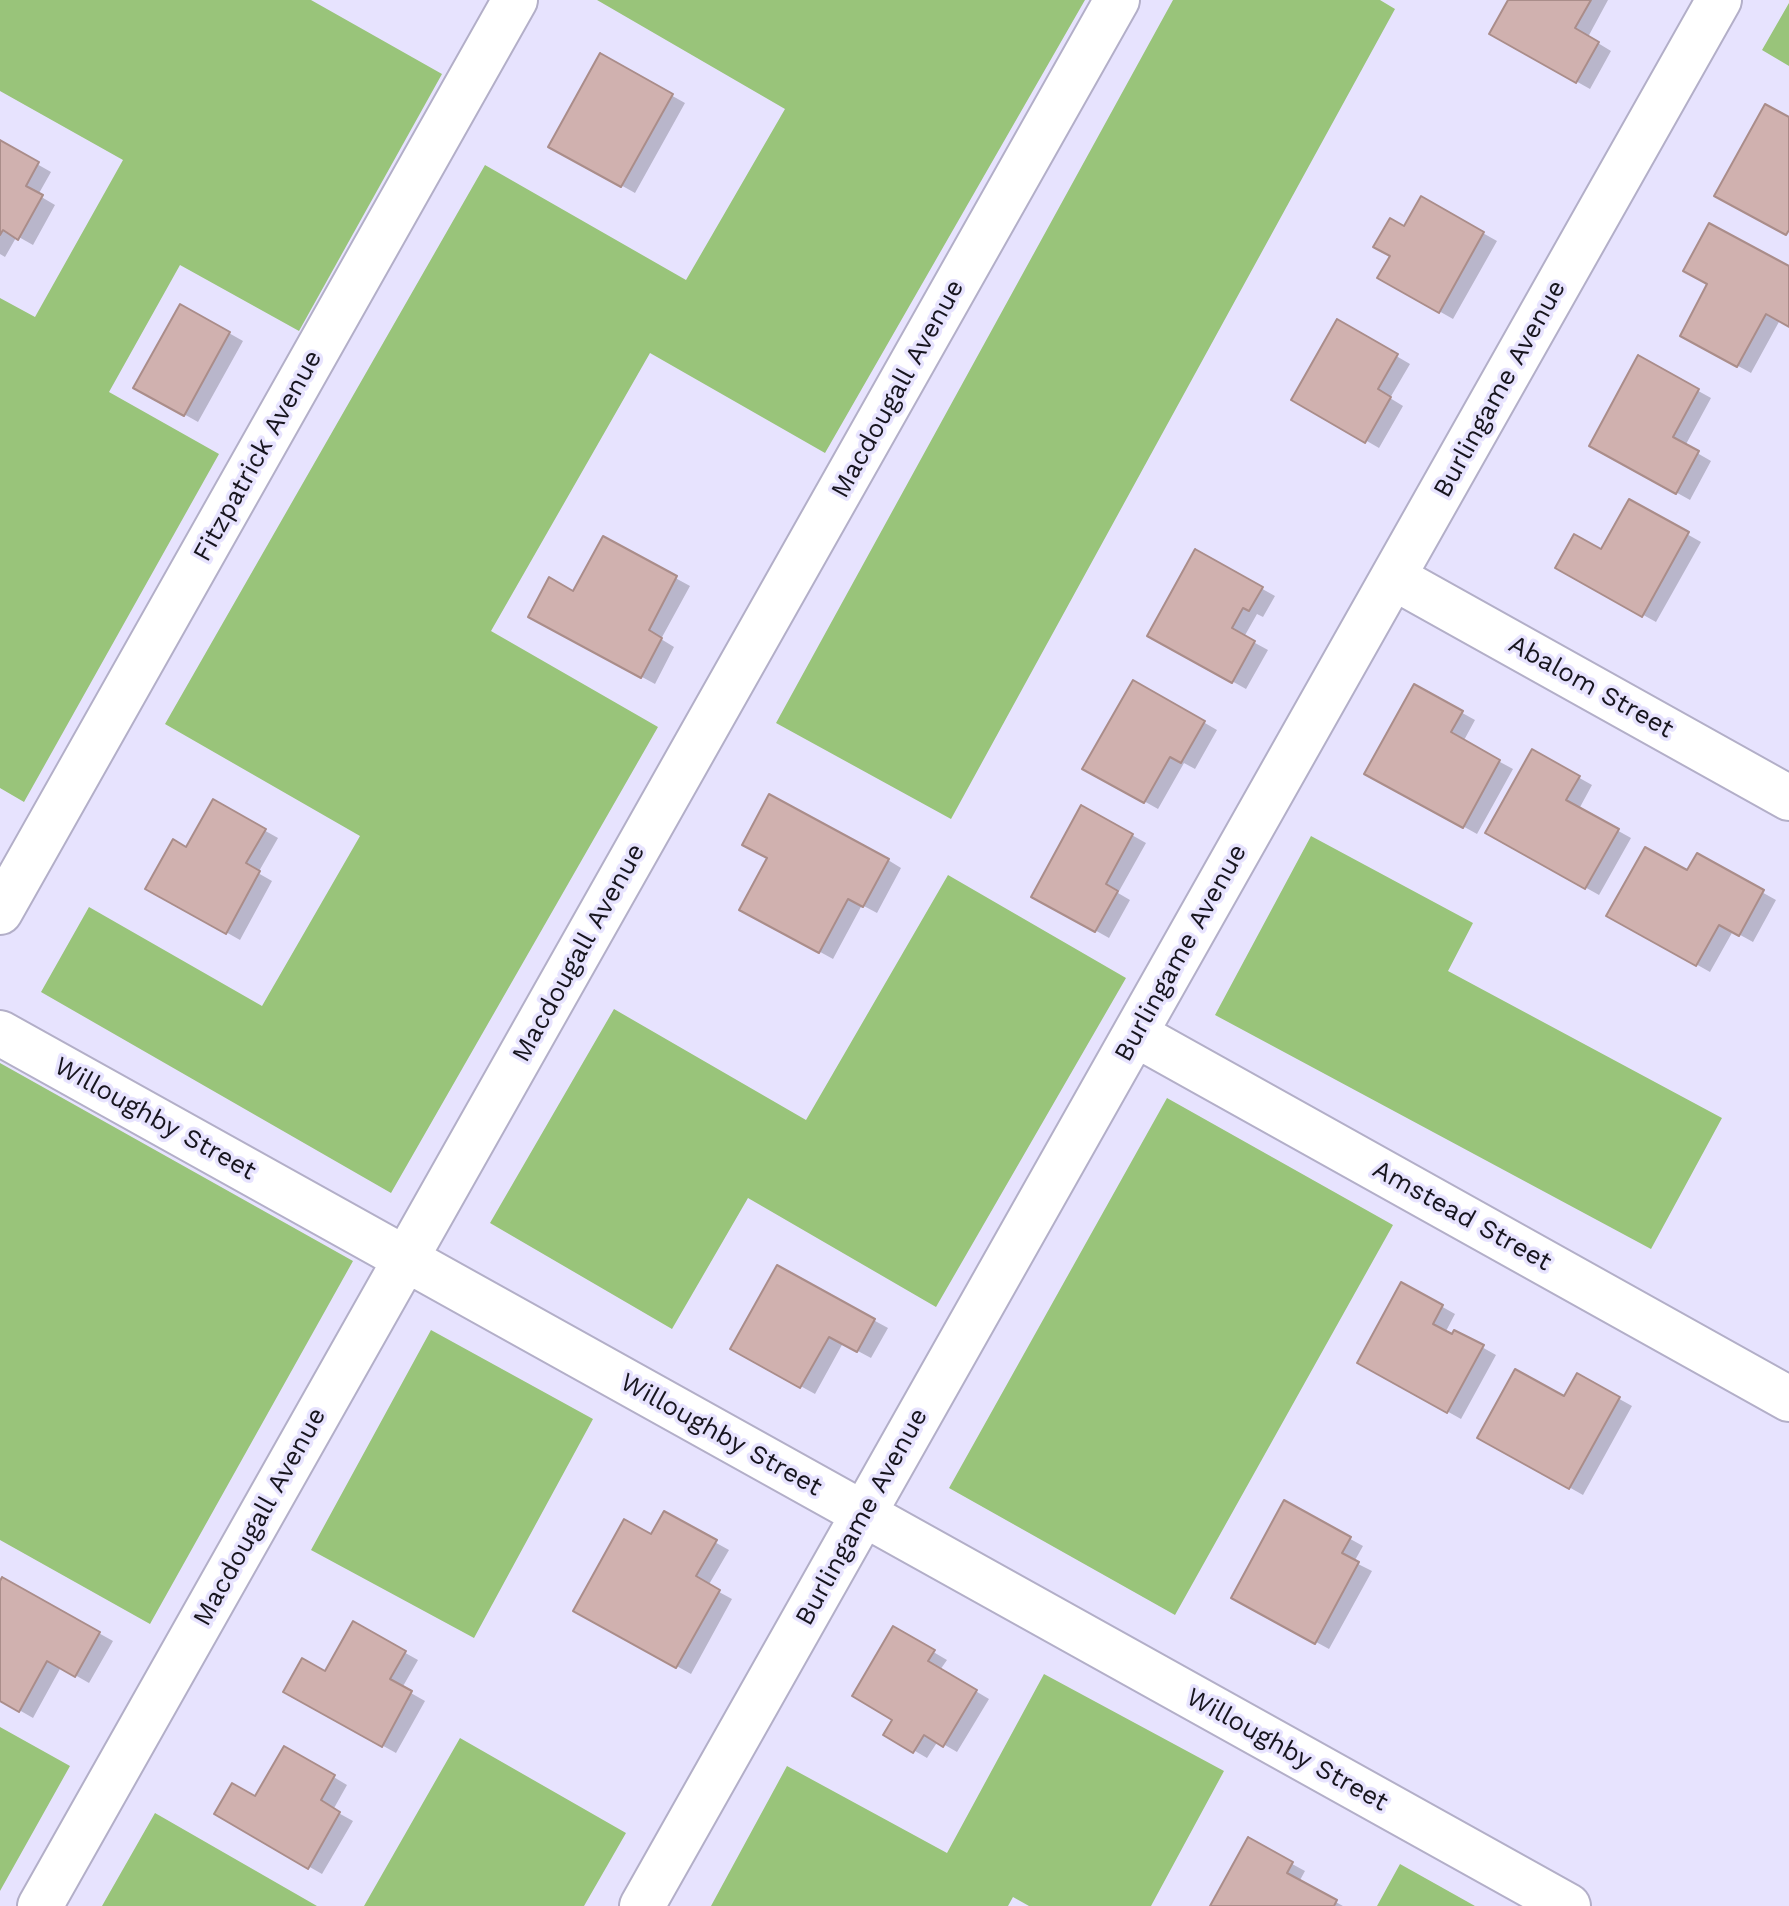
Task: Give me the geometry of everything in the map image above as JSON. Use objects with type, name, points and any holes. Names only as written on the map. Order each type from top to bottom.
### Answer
[{"type":"street","name":"Fitzpatrick Avenue","points":[[0,912],[515,0]]},
{"type":"street","name":"Macdougall Avenue","points":[[40,1906],[1117,0]]},
{"type":"street","name":"Burlingame Avenue","points":[[642,1906],[1719,0]]},
{"type":"street","name":"Abalom Street","points":[[1393,577],[1789,798]]},
{"type":"street","name":"Willoughby Street","points":[[0,1033],[1568,1906]]},
{"type":"street","name":"Amstead Street","points":[[1135,1034],[1789,1399]]},
{"type":"green space","points":[[0,0],[311,0],[442,74],[299,331],[180,265],[109,392],[219,454],[24,802],[0,788],[0,298],[35,317],[123,160],[0,91]]},
{"type":"green space","points":[[597,0],[1085,0],[825,453],[650,353],[491,631],[658,727],[391,1193],[41,992],[89,907],[262,1006],[360,836],[165,724],[485,165],[686,280],[785,109]]},
{"type":"green space","points":[[1173,0],[1380,0],[1395,9],[951,819],[776,723]]},
{"type":"green space","points":[[1789,3],[1789,66],[1762,50]]},
{"type":"green space","points":[[1311,836],[1473,923],[1448,971],[1722,1118],[1651,1249],[1215,1015]]},
{"type":"green space","points":[[948,875],[1126,978],[936,1307],[748,1198],[672,1329],[490,1223],[614,1009],[806,1120]]},
{"type":"green space","points":[[0,1063],[353,1261],[150,1624],[0,1540]]},
{"type":"green space","points":[[1167,1098],[1393,1225],[1175,1615],[949,1488]]},
{"type":"green space","points":[[431,1330],[593,1419],[474,1638],[311,1550]]},
{"type":"green space","points":[[1044,1674],[1224,1771],[1151,1906],[1029,1906],[1013,1897],[1008,1906],[711,1906],[787,1766],[947,1853]]},
{"type":"green space","points":[[0,1727],[70,1766],[0,1891]]},
{"type":"green space","points":[[460,1738],[626,1833],[584,1906],[364,1906]]},
{"type":"green space","points":[[155,1813],[317,1906],[102,1906]]},
{"type":"green space","points":[[1400,1864],[1475,1906],[1377,1906]]},
{"type":"building","points":[[1508,0],[1591,0],[1575,28],[1599,42],[1576,83],[1489,34]]},
{"type":"building","points":[[600,53],[673,94],[621,187],[548,147]]},
{"type":"building","points":[[1765,104],[1789,117],[1789,230],[1786,235],[1714,196]]},
{"type":"building","points":[[0,140],[39,162],[26,186],[43,195],[18,240],[3,230],[0,235]]},
{"type":"building","points":[[1421,196],[1484,232],[1439,313],[1377,278],[1390,256],[1373,247],[1390,218],[1404,226]]},
{"type":"building","points":[[1709,223],[1789,266],[1789,327],[1766,314],[1737,367],[1680,336],[1707,284],[1683,271]]},
{"type":"building","points":[[180,304],[230,332],[184,416],[133,388]]},
{"type":"building","points":[[1337,319],[1398,354],[1378,389],[1391,397],[1365,443],[1291,400]]},
{"type":"building","points":[[1638,355],[1699,389],[1673,437],[1699,451],[1676,494],[1589,446]]},
{"type":"building","points":[[1629,499],[1689,532],[1642,617],[1555,568],[1574,534],[1601,549]]},
{"type":"building","points":[[603,536],[677,576],[649,630],[662,638],[641,678],[528,617],[549,577],[573,591]]},
{"type":"building","points":[[1195,549],[1263,587],[1249,611],[1243,608],[1232,628],[1255,641],[1232,683],[1147,636]]},
{"type":"building","points":[[1133,680],[1205,721],[1181,763],[1170,757],[1144,803],[1082,769]]},
{"type":"building","points":[[1414,684],[1463,711],[1451,732],[1500,760],[1463,828],[1364,774]]},
{"type":"building","points":[[1532,749],[1580,776],[1566,800],[1619,829],[1585,889],[1485,833]]},
{"type":"building","points":[[769,794],[889,859],[863,907],[848,899],[819,953],[739,910],[767,858],[742,845]]},
{"type":"building","points":[[213,799],[266,829],[246,863],[260,871],[226,934],[145,889],[173,839],[186,847]]},
{"type":"building","points":[[1081,805],[1133,834],[1106,884],[1118,891],[1095,932],[1031,897]]},
{"type":"building","points":[[1645,847],[1687,870],[1697,853],[1764,890],[1739,936],[1719,925],[1696,966],[1606,916]]},
{"type":"building","points":[[777,1265],[875,1319],[857,1352],[829,1337],[800,1388],[730,1349]]},
{"type":"building","points":[[1401,1282],[1443,1305],[1433,1324],[1452,1334],[1454,1330],[1484,1345],[1447,1413],[1357,1363]]},
{"type":"building","points":[[1515,1369],[1564,1396],[1577,1373],[1620,1397],[1569,1489],[1477,1438]]},
{"type":"building","points":[[1284,1500],[1351,1537],[1342,1553],[1359,1562],[1315,1644],[1231,1598]]},
{"type":"building","points":[[664,1511],[717,1540],[696,1576],[720,1590],[676,1668],[573,1611],[624,1519],[651,1534]]},
{"type":"building","points":[[2,1577],[100,1632],[75,1677],[47,1661],[19,1712],[0,1701]]},
{"type":"building","points":[[353,1621],[406,1651],[390,1679],[412,1691],[382,1747],[283,1692],[302,1658],[325,1671]]},
{"type":"building","points":[[893,1626],[935,1650],[928,1661],[977,1690],[943,1747],[924,1735],[913,1753],[883,1735],[892,1720],[852,1696]]},
{"type":"building","points":[[284,1746],[335,1775],[321,1800],[340,1812],[308,1869],[214,1814],[232,1783],[255,1796]]},
{"type":"building","points":[[1248,1837],[1293,1862],[1287,1873],[1337,1900],[1334,1906],[1210,1906]]}]
